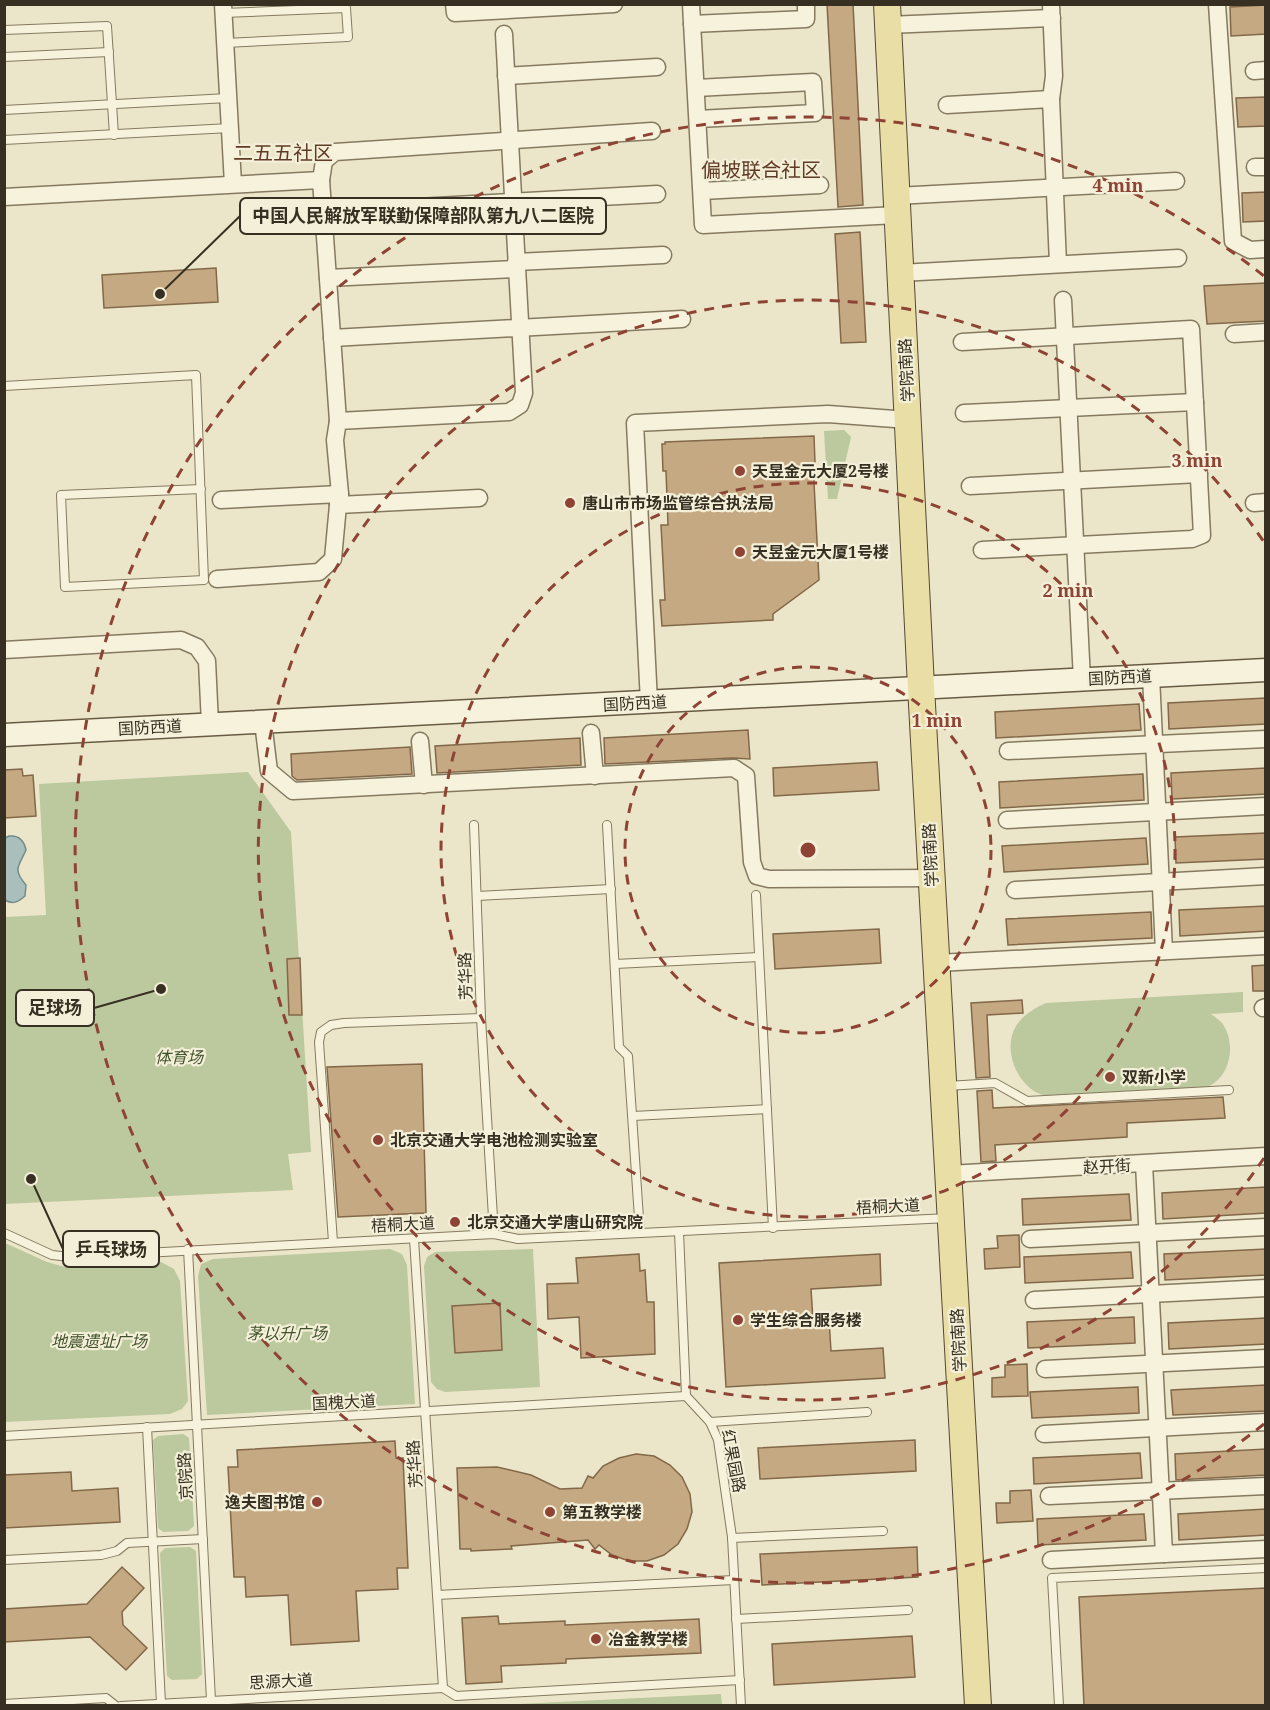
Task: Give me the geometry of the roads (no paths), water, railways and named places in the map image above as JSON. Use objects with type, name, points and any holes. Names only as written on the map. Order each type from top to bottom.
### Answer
[{"type":"main road","name":"学院南路","points":[[888,15],[931,878],[978,1706]]},
{"type":"street","points":[[454,4],[455,13],[614,4]]},
{"type":"street","points":[[691,4],[703,225],[1054,188],[1176,181]]},
{"type":"street","points":[[692,24],[806,19],[806,4]]},
{"type":"street","points":[[1217,4],[1233,241],[1250,250],[1266,249]]},
{"type":"street","points":[[223,9],[233,184]]},
{"type":"street","points":[[888,15],[1052,11],[1054,76],[1051,99],[1058,264]]},
{"type":"street","points":[[338,421],[509,412],[520,405],[524,393],[504,34]]},
{"type":"street","points":[[506,76],[657,67]]},
{"type":"street","points":[[696,88],[813,82],[815,113],[698,119]]},
{"type":"street","points":[[947,105],[1051,99]]},
{"type":"street","points":[[217,579],[319,572],[333,558],[339,500],[335,440],[338,421],[321,180],[324,161],[336,152],[652,130]]},
{"type":"street","points":[[4,197],[321,180]]},
{"type":"street","points":[[702,191],[820,185]]},
{"type":"street","points":[[324,212],[657,195]]},
{"type":"street","points":[[328,278],[663,255]]},
{"type":"street","points":[[900,273],[1178,258]]},
{"type":"street","points":[[1064,300],[1082,680]]},
{"type":"street","points":[[332,338],[682,319]]},
{"type":"street","points":[[962,342],[1191,329],[1202,535],[1192,539],[982,550]]},
{"type":"street","points":[[1234,334],[1266,332]]},
{"type":"street","points":[[964,413],[1195,402]]},
{"type":"street","points":[[649,702],[635,423],[828,414],[908,420]]},
{"type":"street","points":[[970,486],[1199,474]]},
{"type":"street","points":[[221,500],[478,498]]},
{"type":"street","points":[[4,650],[181,640],[197,647],[207,661],[210,724]]},
{"type":"street","name":"国防西道","points":[[4,735],[1266,670]]},
{"type":"street","points":[[1151,676],[1164,951]]},
{"type":"street","points":[[262,722],[269,771],[292,791],[734,768],[746,776],[752,862],[757,876],[770,879],[931,878]]},
{"type":"street","points":[[591,733],[595,776]]},
{"type":"street","points":[[1008,751],[1266,739]]},
{"type":"street","points":[[420,741],[424,785]]},
{"type":"street","points":[[1007,820],[1266,806]]},
{"type":"street","points":[[1015,890],[1266,876]]},
{"type":"street","points":[[937,963],[1266,946]]},
{"type":"street","name":"赵开街","points":[[949,1174],[1266,1156]]},
{"type":"street","points":[[1144,1164],[1164,1554]]},
{"type":"street","points":[[1030,1239],[1266,1227]]},
{"type":"street","points":[[1034,1300],[1266,1288]]},
{"type":"street","points":[[1046,1369],[1266,1358]]},
{"type":"street","points":[[1044,1434],[1266,1422]]},
{"type":"street","points":[[1049,1496],[1266,1486]]},
{"type":"street","points":[[1051,1560],[1266,1549]]},
{"type":"lane","points":[[223,9],[346,8],[347,17],[348,37],[225,43]]},
{"type":"lane","points":[[4,30],[107,26],[114,135]]},
{"type":"lane","points":[[4,57],[109,52]]},
{"type":"lane","points":[[4,110],[228,98]]},
{"type":"lane","points":[[4,140],[230,128]]},
{"type":"lane","points":[[4,386],[196,375],[201,489],[204,579],[65,587],[61,495],[201,489]]},
{"type":"lane","name":"芳华路","points":[[474,825],[481,1017],[494,1234]]},
{"type":"lane","points":[[607,825],[619,1047],[628,1056],[640,1233]]},
{"type":"lane","points":[[477,897],[611,889]]},
{"type":"lane","points":[[756,895],[773,1228]]},
{"type":"lane","points":[[615,964],[759,957]]},
{"type":"lane","points":[[333,1242],[319,1042],[321,1032],[331,1025],[344,1023],[481,1017]]},
{"type":"lane","points":[[944,1086],[995,1083],[1027,1101],[1229,1090]]},
{"type":"lane","points":[[633,1116],[767,1109]]},
{"type":"lane","name":"梧桐大道","points":[[4,1233],[52,1255],[70,1257],[494,1234],[518,1239],[952,1218]]},
{"type":"lane","points":[[679,1232],[686,1396]]},
{"type":"lane","name":"芳华路","points":[[414,1239],[443,1688]]},
{"type":"lane","name":"京院路","points":[[188,1250],[211,1700]]},
{"type":"lane","name":"国槐大道","points":[[4,1436],[686,1396]]},
{"type":"lane","name":"红果园路","points":[[686,1396],[710,1422],[718,1440],[732,1538],[741,1706]]},
{"type":"lane","points":[[710,1422],[867,1412]]},
{"type":"lane","points":[[147,1427],[161,1703]]},
{"type":"lane","points":[[732,1538],[883,1531]]},
{"type":"lane","points":[[4,1560],[101,1555],[117,1551],[127,1543],[203,1539]]},
{"type":"lane","points":[[1059,1706],[1052,1578],[1266,1568]]},
{"type":"lane","points":[[437,1595],[734,1580]]},
{"type":"lane","points":[[736,1619],[908,1610]]},
{"type":"lane","name":"思源大道","points":[[121,1706],[443,1688],[456,1696],[740,1680]]},
{"type":"lane","points":[[4,1704],[106,1698],[116,1706]]},
{"type":"place","name":"中国人民解放军联勤保障部队第九八二医院","points":[[160,294]]},
{"type":"place","name":"天昱金元大厦2号楼","points":[[740,471]]},
{"type":"place","name":"唐山市市场监管综合执法局","points":[[570,503]]},
{"type":"place","name":"天昱金元大厦1号楼","points":[[740,552]]},
{"type":"place","name":"足球场","points":[[161,989]]},
{"type":"place","name":"双新小学","points":[[1110,1077]]},
{"type":"place","name":"北京交通大学电池检测实验室","points":[[378,1140]]},
{"type":"place","name":"乒乓球场","points":[[31,1179]]},
{"type":"place","name":"北京交通大学唐山研究院","points":[[455,1222]]},
{"type":"place","name":"学生综合服务楼","points":[[738,1320]]},
{"type":"place","name":"逸夫图书馆","points":[[317,1502]]},
{"type":"place","name":"第五教学楼","points":[[550,1512]]},
{"type":"place","name":"冶金教学楼","points":[[596,1639]]},
{"type":"district","name":"二五五社区","points":[[283,152]]},
{"type":"district","name":"偏坡联合社区","points":[[761,169]]},
{"type":"park label","name":"体育场","points":[[179,1057]]},
{"type":"park label","name":"茅以升广场","points":[[287,1333]]},
{"type":"park label","name":"地震遗址广场","points":[[99,1341]]}]
